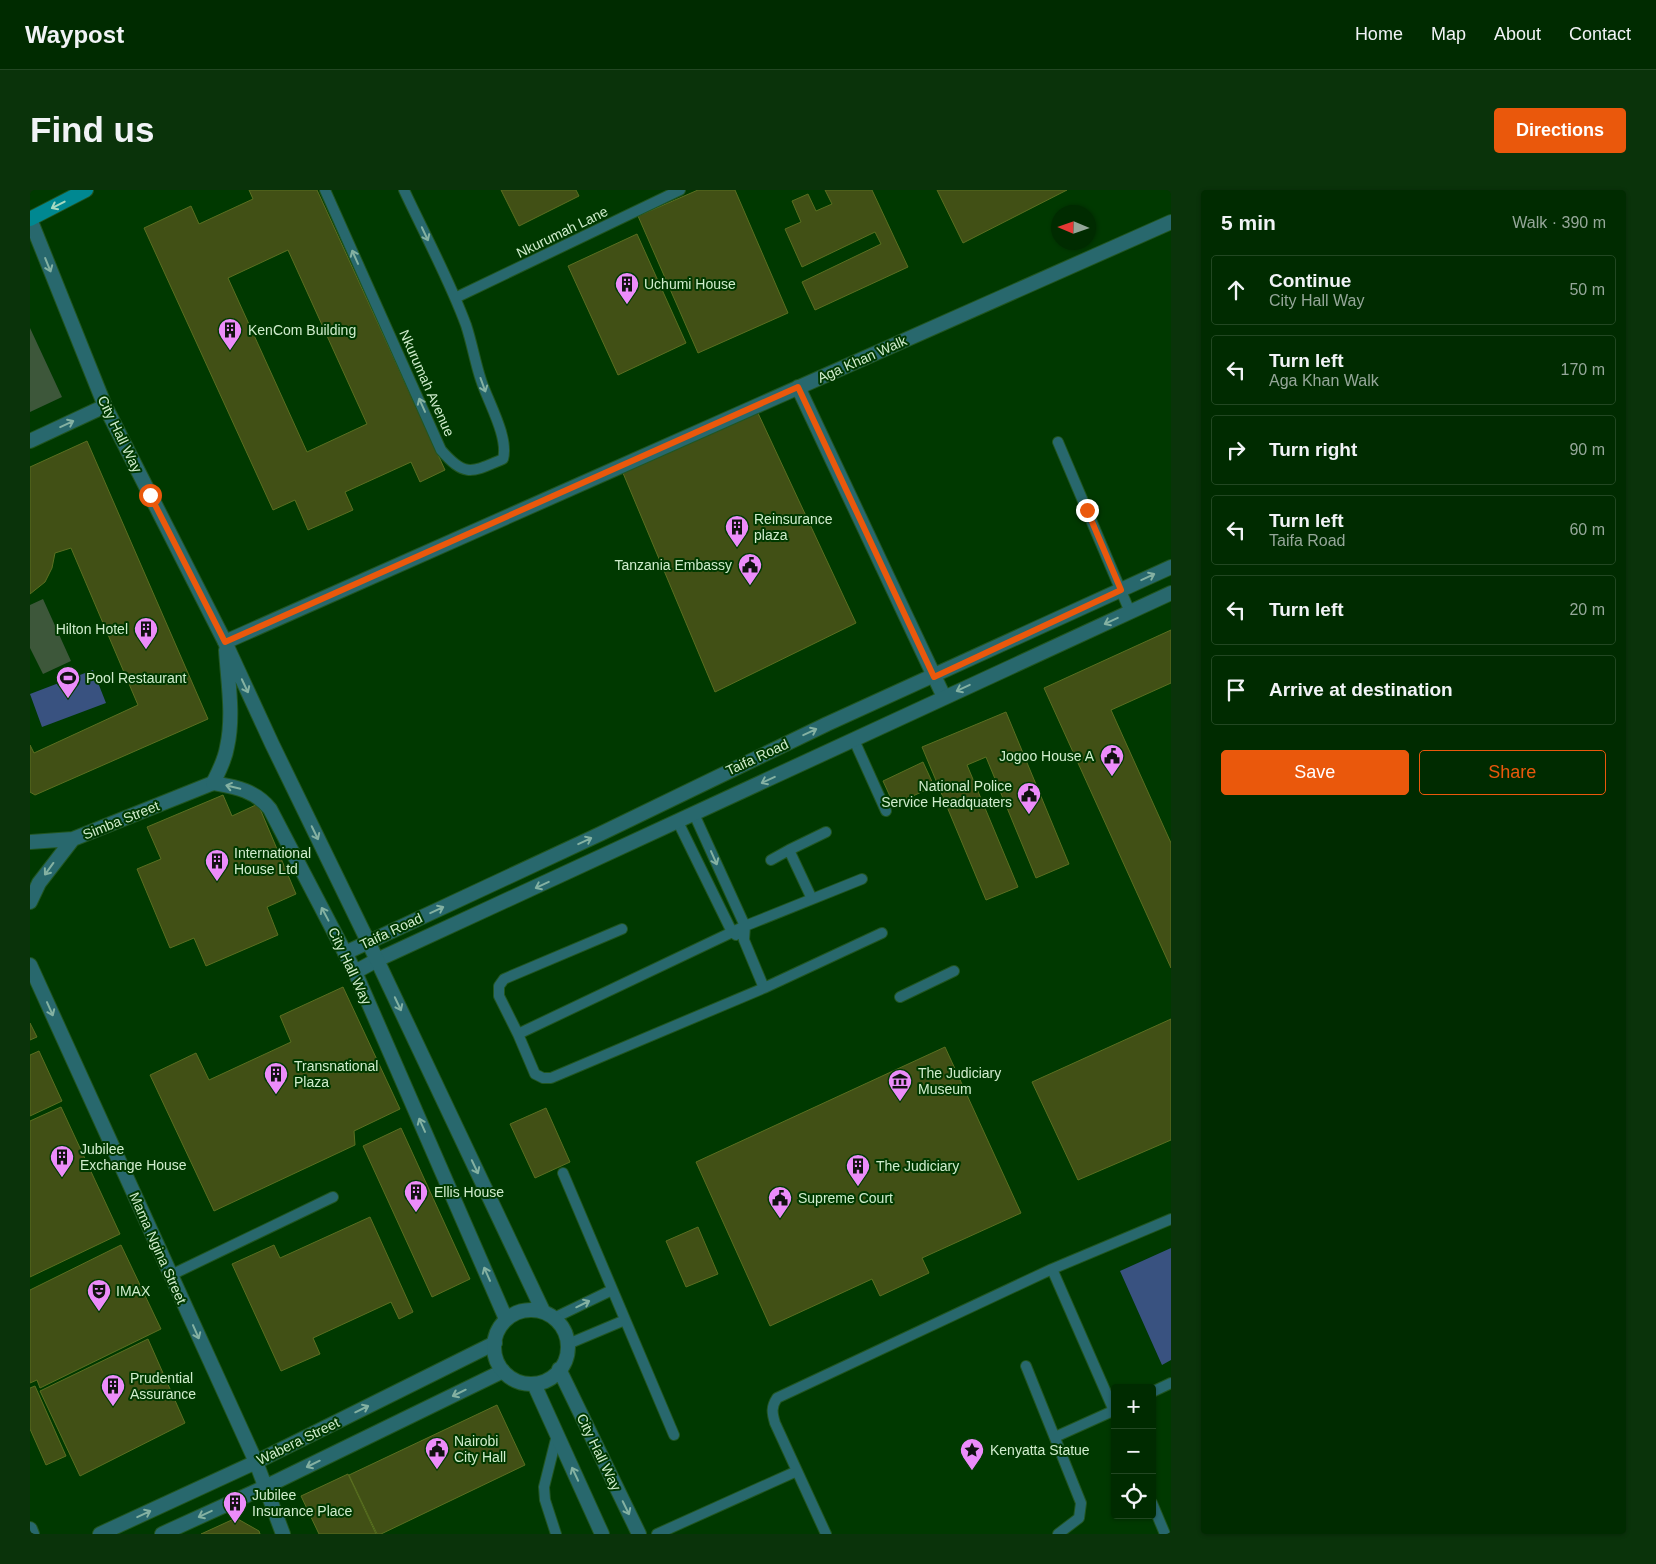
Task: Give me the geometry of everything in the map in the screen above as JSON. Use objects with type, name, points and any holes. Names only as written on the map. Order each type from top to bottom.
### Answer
[{"type":"main road","points":[[30,219],[86,190]]},
{"type":"street","name":"City Hall Way","points":[[30,219],[105,406],[225,642],[272,744],[549,1314]]},
{"type":"street","name":"Aga Khan Walk","points":[[225,642],[1171,222]]},
{"type":"street","points":[[798,387],[944,697]]},
{"type":"street","points":[[30,441],[105,406]]},
{"type":"street","name":"Taifa Road","points":[[346,952],[592,838],[827,724],[934,677],[1171,567]]},
{"type":"street","name":"Taifa Road","points":[[355,972],[377,960],[1171,593]]},
{"type":"street","name":"City Hall Way","points":[[225,642],[230,729],[223,763],[213,783],[246,790],[264,801],[270,809],[346,952],[506,1319]]},
{"type":"street","name":"Simba Street","points":[[30,902],[39,882],[73,839],[213,783]]},
{"type":"street","points":[[30,842],[73,839]]},
{"type":"street","name":"Mama Ngina Street","points":[[30,964],[256,1462],[283,1534]]},
{"type":"street","points":[[528,1310],[549,1314],[565,1331],[568,1344],[566,1357],[559,1370],[546,1382],[522,1383],[503,1371],[494,1350],[498,1329],[506,1319],[516,1313],[528,1310]]},
{"type":"street","name":"Wabera Street","points":[[100,1534],[256,1462],[495,1343]]},
{"type":"street","name":"City Hall Way","points":[[559,1370],[639,1534]]},
{"type":"street","points":[[162,1534],[266,1487],[503,1371]]},
{"type":"street","points":[[534,1384],[602,1534]]},
{"type":"street","points":[[30,1529],[32,1534]]},
{"type":"lane","name":"Nkurumah Avenue","points":[[325,190],[441,450],[451,462],[463,470],[475,470],[503,459],[504,447],[499,427],[481,380],[467,327],[456,298],[404,190]]},
{"type":"lane","name":"Nkurumah Lane","points":[[456,298],[680,190]]},
{"type":"lane","points":[[1058,442],[1130,612]]},
{"type":"lane","points":[[854,740],[886,811]]},
{"type":"lane","points":[[694,814],[745,926],[744,940],[764,988]]},
{"type":"lane","points":[[678,822],[732,932],[744,940]]},
{"type":"lane","points":[[771,860],[826,832]]},
{"type":"lane","points":[[789,850],[812,899]]},
{"type":"lane","points":[[518,1034],[745,926],[862,879]]},
{"type":"lane","points":[[622,928],[504,978],[499,986],[499,996],[536,1074],[542,1078],[551,1078],[764,988],[882,933]]},
{"type":"lane","points":[[900,997],[954,971]]},
{"type":"lane","points":[[563,1173],[674,1435]]},
{"type":"lane","points":[[170,1275],[332,1197]]},
{"type":"lane","points":[[826,1534],[772,1413],[773,1405],[777,1398],[1052,1269],[1171,1219]]},
{"type":"lane","points":[[1052,1269],[1111,1404]]},
{"type":"lane","points":[[549,1314],[612,1290]]},
{"type":"lane","points":[[568,1344],[625,1320]]},
{"type":"lane","points":[[1026,1366],[1081,1503],[1079,1518],[1058,1534]]},
{"type":"lane","points":[[1156,1390],[1171,1383]]},
{"type":"lane","points":[[1055,1437],[1111,1412]]},
{"type":"lane","points":[[556,1534],[545,1500],[544,1487],[557,1435]]},
{"type":"lane","points":[[657,1534],[797,1471]]},
{"type":"lane","points":[[1156,1513],[1165,1534]]},
{"type":"green space","points":[[30,328],[62,397],[30,412]]},
{"type":"green space","points":[[43,599],[71,661],[43,674],[30,648],[30,605]]},
{"type":"water","name":"Pool Restaurant","points":[[93,670],[106,703],[42,727],[30,694]]},
{"type":"water","points":[[1171,1248],[1171,1360],[1162,1365],[1120,1271]]},
{"type":"building","name":"KenCom Building","points":[[249,190],[317,190],[445,470],[420,482],[411,462],[345,492],[353,510],[308,530],[295,500],[273,510],[144,228],[191,206],[199,224],[253,199]],"holes":[[[288,250],[367,424],[307,452],[228,278]]]},
{"type":"building","points":[[501,190],[576,190],[579,196],[519,226]]},
{"type":"building","points":[[698,190],[735,190],[788,313],[698,353],[638,216]]},
{"type":"building","points":[[825,190],[872,190],[908,267],[815,310],[802,282],[881,244],[875,232],[802,267],[785,229],[801,222],[792,201],[808,194],[816,211],[832,204]]},
{"type":"building","points":[[937,190],[1067,190],[963,243]]},
{"type":"building","name":"Uchumi House","points":[[637,234],[686,343],[618,375],[568,266]]},
{"type":"building","name":"Reinsurance plaza","points":[[757,411],[856,623],[715,692],[623,473]]},
{"type":"building","name":"Hilton Hotel","points":[[87,441],[208,719],[35,795],[30,792],[30,745],[34,753],[138,705],[71,548],[55,553],[52,568],[45,582],[30,594],[30,467]]},
{"type":"building","name":"Jogoo House A","points":[[1171,630],[1171,683],[1111,710],[1171,843],[1171,968],[1044,688]]},
{"type":"building","name":"National Police Service Headquaters","points":[[1006,712],[1069,864],[1036,878],[986,757],[967,765],[1018,887],[986,900],[922,747]]},
{"type":"building","points":[[923,762],[934,786],[894,805],[883,781]]},
{"type":"building","name":"International House Ltd","points":[[223,795],[232,816],[258,804],[296,894],[267,907],[278,935],[206,966],[194,938],[170,948],[137,869],[161,859],[147,827]]},
{"type":"building","name":"Transnational Plaza","points":[[343,987],[400,1109],[354,1131],[355,1145],[214,1211],[150,1075],[196,1053],[209,1080],[291,1042],[280,1016]]},
{"type":"building","points":[[1171,1019],[1171,1140],[1078,1180],[1032,1082]]},
{"type":"building","points":[[30,1023],[37,1037],[30,1040]]},
{"type":"building","name":"The Judiciary","points":[[945,1047],[1021,1213],[922,1258],[929,1273],[880,1296],[872,1279],[770,1326],[696,1162]]},
{"type":"building","points":[[39,1051],[62,1101],[30,1116],[30,1055]]},
{"type":"building","name":"Jubilee Exchange House","points":[[61,1107],[120,1234],[30,1277],[30,1121]]},
{"type":"building","points":[[546,1108],[570,1162],[535,1178],[510,1124]]},
{"type":"building","name":"Ellis House","points":[[401,1128],[470,1279],[432,1297],[363,1146]]},
{"type":"building","points":[[370,1217],[413,1312],[399,1319],[391,1302],[313,1338],[320,1354],[281,1371],[232,1264],[274,1245],[280,1258]]},
{"type":"building","points":[[698,1227],[718,1274],[686,1287],[666,1241]]},
{"type":"building","points":[[121,1245],[161,1329],[40,1388],[37,1380],[30,1383],[30,1290]]},
{"type":"building","name":"Prudential Assurance","points":[[148,1339],[185,1423],[80,1476],[40,1391]]},
{"type":"building","points":[[35,1386],[66,1456],[46,1465],[30,1429],[30,1388]]},
{"type":"building","name":"Nairobi City Hall","points":[[497,1405],[525,1465],[381,1534],[377,1534],[349,1475]]},
{"type":"building","points":[[348,1474],[376,1534],[319,1534],[301,1496]]},
{"type":"building","name":"Jubilee Insurance Place","points":[[236,1518],[259,1531],[260,1534],[201,1534]]},
{"type":"place","name":"Uchumi House","points":[[627,305]]},
{"type":"place","name":"KenCom Building","points":[[230,351]]},
{"type":"place","name":"Reinsurance plaza","points":[[737,548]]},
{"type":"place","name":"Tanzania Embassy","points":[[750,586]]},
{"type":"place","name":"Hilton Hotel","points":[[146,650]]},
{"type":"place","name":"Pool Restaurant","points":[[68,699]]},
{"type":"place","name":"Jogoo House A","points":[[1112,777]]},
{"type":"place","name":"National Police Service Headquaters","points":[[1029,815]]},
{"type":"place","name":"International House Ltd","points":[[217,882]]},
{"type":"place","name":"Transnational Plaza","points":[[276,1095]]},
{"type":"place","name":"The Judiciary Museum","points":[[900,1102]]},
{"type":"place","name":"Jubilee Exchange House","points":[[62,1178]]},
{"type":"place","name":"The Judiciary","points":[[858,1187]]},
{"type":"place","name":"Ellis House","points":[[416,1213]]},
{"type":"place","name":"Supreme Court","points":[[780,1219]]},
{"type":"place","name":"IMAX","points":[[99,1312]]},
{"type":"place","name":"Prudential Assurance","points":[[113,1407]]},
{"type":"place","name":"Nairobi City Hall","points":[[437,1470]]},
{"type":"place","name":"Kenyatta Statue","points":[[972,1471]]},
{"type":"place","name":"Jubilee Insurance Place","points":[[235,1524]]},
{"type":"route","points":[[150,495],[225,642],[798,387],[934,677],[1121,590],[1087,510]]}]
